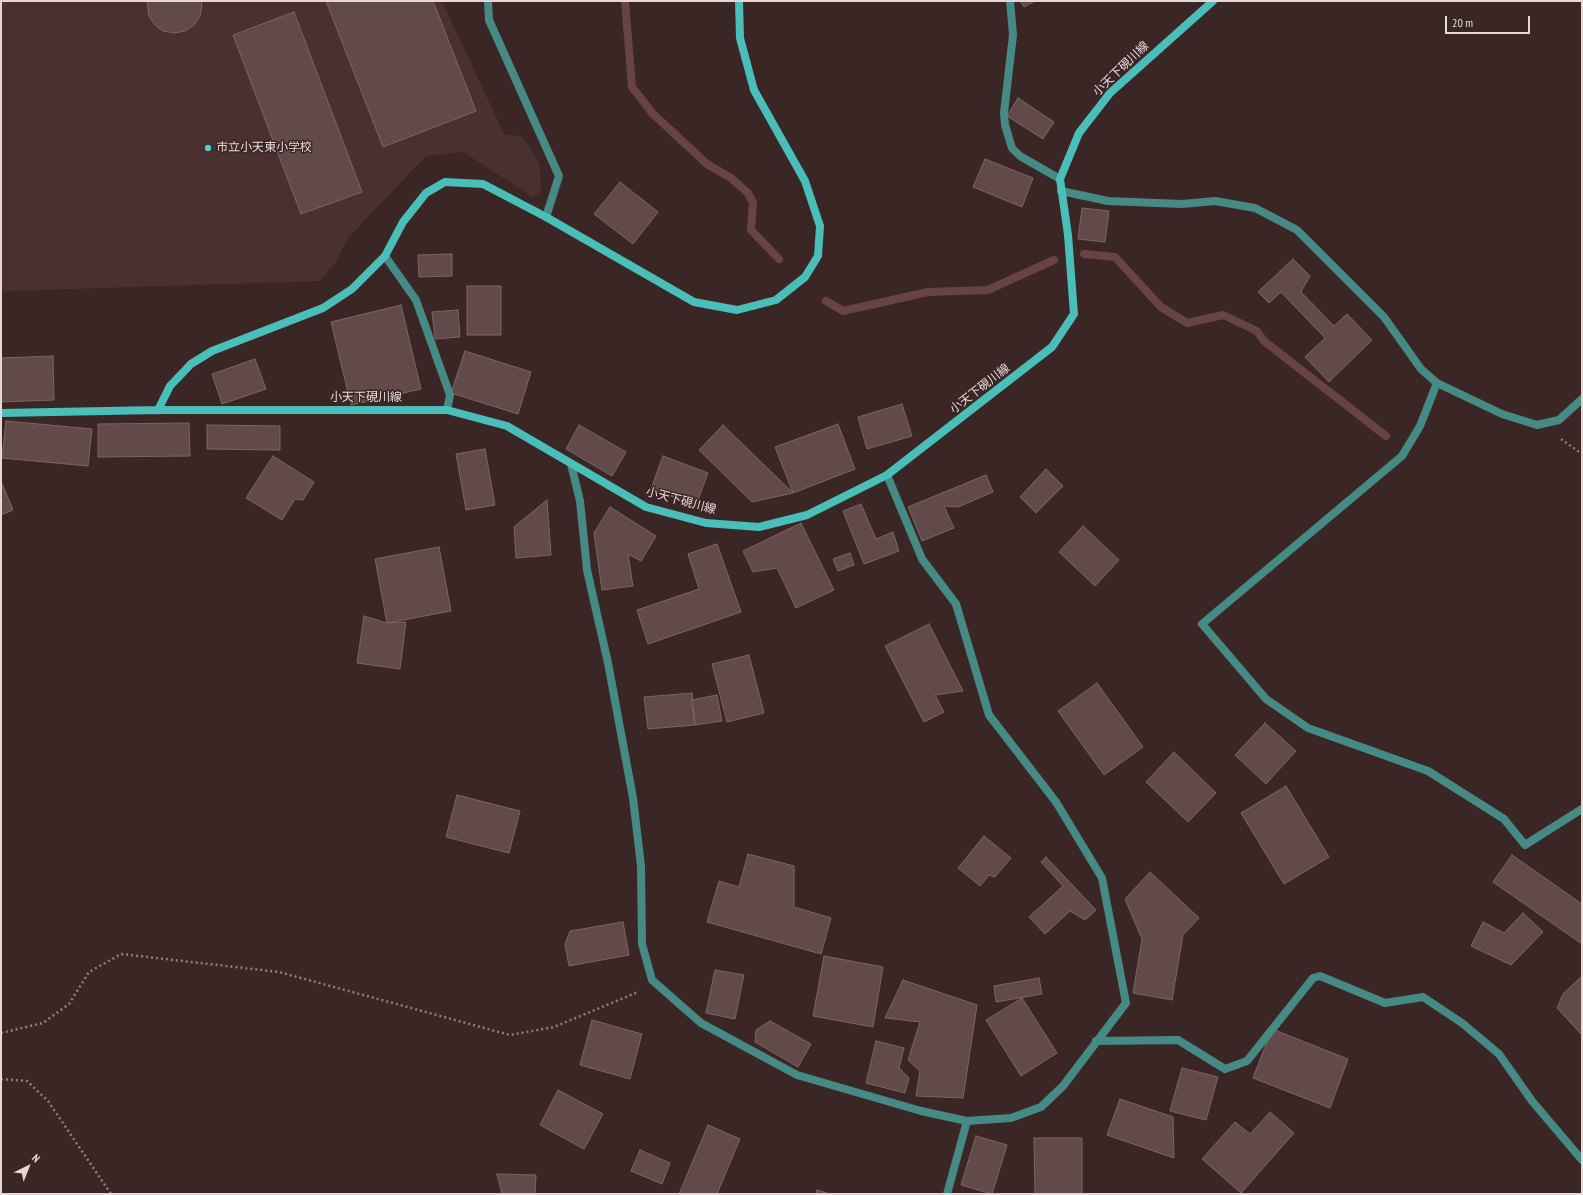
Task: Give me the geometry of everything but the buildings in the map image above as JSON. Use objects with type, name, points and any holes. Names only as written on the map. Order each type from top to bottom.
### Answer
[{"type":"main road","points":[[158,410],[170,386],[191,364],[212,351],[323,308],[352,289],[384,256],[403,222],[426,193],[445,182],[483,184],[546,217],[694,302],[738,310],[776,300],[805,277],[818,256],[820,226],[805,181],[754,90],[740,38],[739,1]]},
{"type":"main road","name":"小天下硯川線","points":[[1,414],[158,410],[447,410],[507,426],[646,507],[706,523],[759,527],[807,515],[887,475],[1052,347],[1074,314],[1068,235],[1060,179],[1079,133],[1110,93],[1213,1]]},
{"type":"street","points":[[488,1],[489,20],[559,176],[546,217]]},
{"type":"street","points":[[1010,1],[1014,35],[1004,113],[1005,125],[1012,148],[1020,156],[1060,179]]},
{"type":"street","points":[[1062,190],[1108,201],[1182,204],[1214,201],[1255,208],[1297,230],[1384,317],[1421,369],[1437,383],[1502,414],[1537,425],[1559,420],[1582,400]]},
{"type":"street","points":[[384,256],[416,300],[450,395],[447,410]]},
{"type":"street","points":[[1437,383],[1420,426],[1402,456],[1202,624],[1266,699],[1296,720],[1308,728],[1428,771],[1504,819],[1525,845],[1582,809]]},
{"type":"street","points":[[571,464],[580,501],[586,570],[608,663],[633,798],[641,866],[642,944],[652,980],[701,1023],[796,1076],[921,1111],[967,1121],[1011,1118],[1041,1108],[1064,1086],[1096,1041],[1126,1003],[1102,878],[1056,802],[989,715],[956,604],[922,559],[887,475]]},
{"type":"street","points":[[1096,1041],[1178,1040],[1226,1070],[1247,1061],[1313,978],[1320,976],[1385,1003],[1423,997],[1462,1023],[1499,1054],[1532,1101],[1582,1160]]},
{"type":"street","points":[[948,1194],[967,1121]]},
{"type":"path","points":[[1,1033],[43,1023],[69,1004],[89,972],[121,954],[279,972],[510,1035],[554,1027],[639,992],[652,980]]},
{"type":"path","points":[[1,1079],[27,1081],[48,1101],[111,1194]]},
{"type":"shaded area","points":[[1,1],[442,1],[504,134],[523,137],[540,164],[541,191],[533,197],[463,152],[426,156],[348,238],[336,262],[320,281],[1,292]]},
{"type":"waterway","points":[[625,1],[632,87],[653,114],[707,164],[731,178],[748,193],[753,203],[751,230],[779,259]]},
{"type":"waterway","points":[[1084,254],[1115,257],[1161,307],[1187,323],[1223,315],[1257,331],[1264,341],[1386,436]]},
{"type":"waterway","points":[[826,301],[843,311],[928,292],[988,290],[1054,260]]},
{"type":"place","name":"市立小天東小学校","points":[[208,148]]}]
